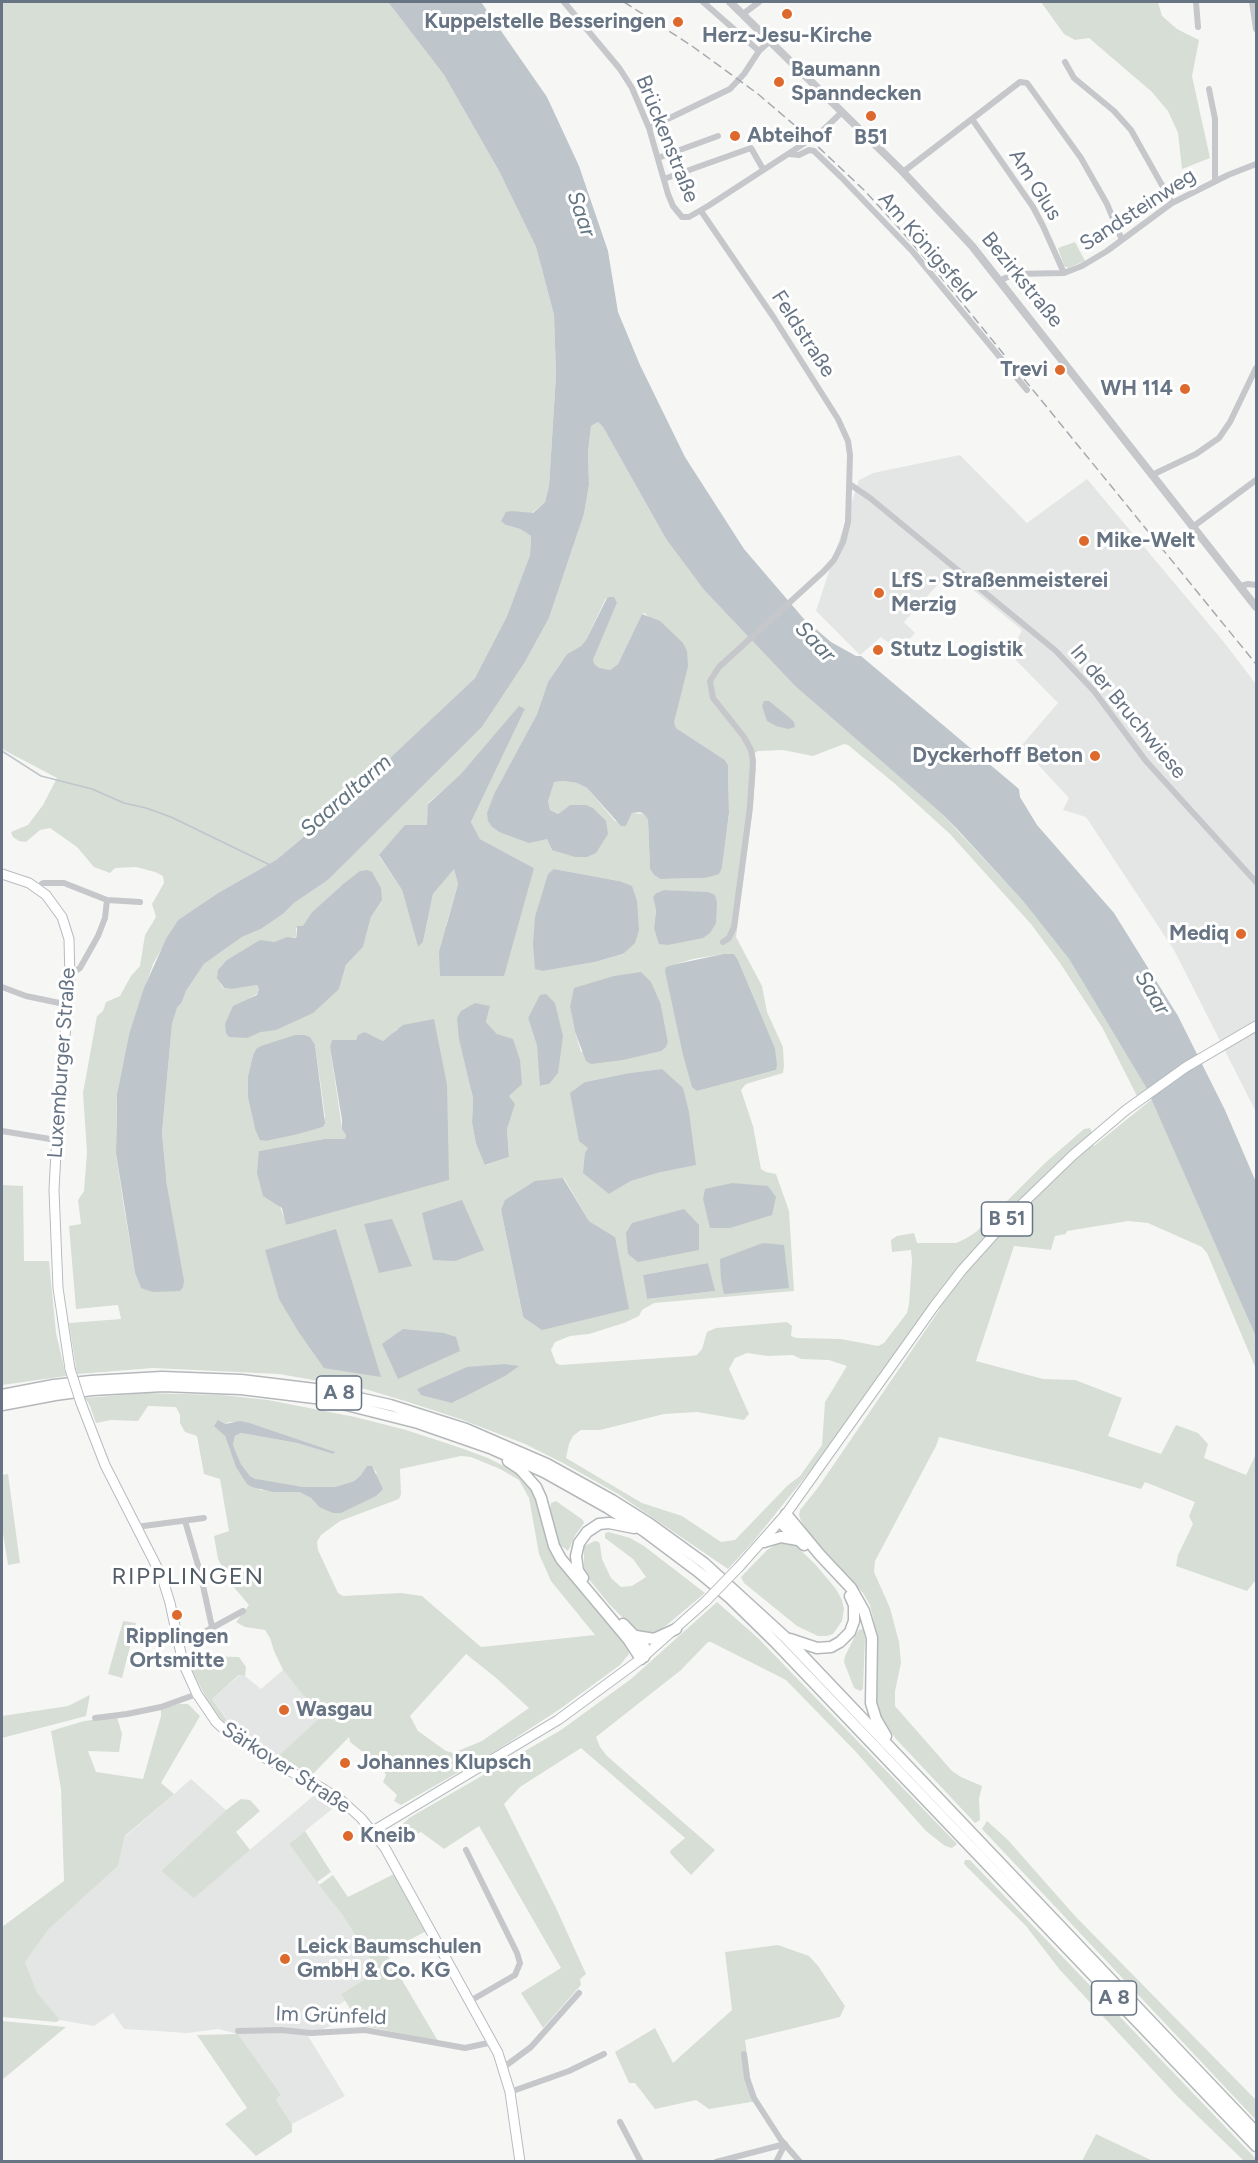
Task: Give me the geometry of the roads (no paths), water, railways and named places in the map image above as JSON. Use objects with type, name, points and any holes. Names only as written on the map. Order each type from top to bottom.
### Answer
[{"type":"highway","name":"A 8","points":[[2,1395],[54,1385],[152,1377],[241,1380],[323,1390],[421,1414],[506,1445],[566,1473],[612,1500],[704,1563],[785,1637],[894,1751],[959,1828]]},
{"type":"highway","name":"A 8","points":[[2,1405],[55,1395],[132,1387],[241,1389],[323,1399],[418,1423],[490,1448],[571,1486],[644,1531],[696,1570],[750,1616],[1257,2132]]},
{"type":"highway","points":[[490,1448],[520,1469],[536,1487],[554,1546],[561,1559],[643,1658]]},
{"type":"highway","points":[[783,1518],[798,1540],[848,1592],[854,1605],[855,1616],[850,1632],[831,1647],[813,1647],[785,1637]]},
{"type":"highway","points":[[783,1518],[850,1588],[864,1611],[872,1638],[870,1692],[872,1708],[894,1751]]},
{"type":"highway","points":[[643,1658],[644,1646],[584,1581],[578,1571],[576,1556],[583,1535],[599,1524],[614,1523],[644,1531]]},
{"type":"highway","points":[[764,1542],[781,1537],[798,1540]]},
{"type":"highway","points":[[636,1636],[654,1639],[676,1629]]},
{"type":"highway","name":"A 8","points":[[976,1845],[1257,2146]]},
{"type":"main road","name":"Luxemburger Straße","points":[[2,874],[37,888],[53,902],[62,917],[69,939],[71,974],[56,1140],[54,1202],[58,1288],[70,1369]]},
{"type":"main road","name":"B 51","points":[[783,1518],[831,1454],[935,1305],[997,1230],[1039,1187],[1126,1110],[1186,1067],[1256,1026]]},
{"type":"main road","name":"Särkover Straße","points":[[70,1369],[112,1480],[167,1589],[183,1663],[197,1695],[216,1722],[228,1733],[263,1757],[333,1795],[373,1831],[390,1857],[493,2042],[504,2067],[510,2092],[520,2162]]},
{"type":"main road","points":[[373,1831],[558,1720],[643,1658],[706,1601],[764,1542],[783,1518]]},
{"type":"street","name":"Brückenstraße","points":[[564,2],[620,69],[635,95],[649,128],[673,206],[680,216],[687,218],[701,211]]},
{"type":"street","points":[[703,2],[759,51]]},
{"type":"street","name":"Bezirkstraße","points":[[730,2],[903,172],[972,246],[1257,607]]},
{"type":"street","points":[[743,14],[759,2]]},
{"type":"street","points":[[1196,2],[1198,27]]},
{"type":"street","points":[[1252,2],[1257,29]]},
{"type":"street","points":[[649,128],[730,89],[744,74],[759,51],[770,41]]},
{"type":"street","points":[[1065,62],[1074,78],[1109,106],[1131,130],[1172,203]]},
{"type":"street","points":[[903,172],[1020,82],[1027,83],[1081,158],[1107,204],[1122,240]]},
{"type":"street","points":[[1209,89],[1215,119],[1215,181]]},
{"type":"street","points":[[701,211],[820,133],[842,112]]},
{"type":"street","name":"Am Glus","points":[[972,119],[1033,207],[1064,273]]},
{"type":"street","points":[[658,158],[718,136]]},
{"type":"street","points":[[664,179],[751,148],[763,169]]},
{"type":"street","name":"Am Königsfeld","points":[[788,154],[814,150],[842,177],[913,252],[1027,390]]},
{"type":"street","name":"Sandsteinweg","points":[[1001,280],[1014,274],[1064,273],[1095,259],[1172,203],[1215,181],[1257,164]]},
{"type":"street","name":"Feldstraße","points":[[701,211],[774,318],[838,419],[848,441],[851,485],[848,522],[843,542],[834,560],[713,674],[710,681],[713,698],[744,737],[751,750],[753,761],[750,807],[734,927],[729,938],[723,942]]},
{"type":"street","points":[[1154,474],[1196,454],[1219,438],[1230,422],[1257,368]]},
{"type":"street","points":[[1194,526],[1257,480]]},
{"type":"street","name":"In der Bruchwiese","points":[[851,485],[1023,622],[1062,657],[1094,691],[1146,761],[1257,882]]},
{"type":"street","points":[[1241,586],[1257,585]]},
{"type":"street","points":[[37,888],[43,883],[64,883],[106,900],[140,902]]},
{"type":"street","points":[[71,974],[80,968],[102,927],[106,900]]},
{"type":"street","points":[[2,987],[26,996],[69,1005]]},
{"type":"street","points":[[2,1131],[56,1140]]},
{"type":"street","points":[[136,1527],[204,1518]]},
{"type":"street","points":[[185,1521],[200,1572],[212,1627]]},
{"type":"street","points":[[178,1642],[243,1611]]},
{"type":"street","points":[[95,1718],[152,1709],[197,1695]]},
{"type":"street","points":[[466,1850],[520,1963],[515,1975],[470,2001]]},
{"type":"street","points":[[504,2067],[531,2048],[579,1993]]},
{"type":"street","name":"Im Grünfeld","points":[[238,2031],[281,2030],[319,2033],[365,2030],[465,2048],[493,2042]]},
{"type":"street","points":[[510,2092],[569,2071],[604,2054]]},
{"type":"street","points":[[744,2054],[747,2078],[754,2098],[800,2162]]},
{"type":"street","points":[[620,2122],[641,2162]]},
{"type":"street","points":[[716,2162],[785,2144]]},
{"type":"street","points":[[776,2162],[785,2144]]},
{"type":"water","name":"Saar","points":[[388,2],[481,2],[547,97],[579,166],[608,251],[618,312],[640,365],[685,457],[744,549],[804,619],[831,642],[856,656],[861,656],[1019,789],[1020,797],[1037,825],[1114,913],[1178,1016],[1225,1110],[1256,1182],[1256,1337],[1147,1089],[1069,959],[1023,901],[957,829],[795,686],[704,590],[666,539],[603,427],[598,422],[591,426],[588,452],[589,485],[584,514],[549,618],[525,662],[482,727],[328,880],[261,929],[242,937],[204,964],[177,1008],[172,1024],[162,1133],[167,1186],[184,1281],[180,1291],[153,1292],[141,1288],[135,1273],[116,1153],[117,1094],[129,1034],[144,988],[166,939],[178,920],[218,893],[276,860],[324,820],[475,678],[507,616],[530,555],[531,536],[501,521],[506,512],[533,513],[545,502],[549,486],[556,375],[554,315],[536,247],[499,171],[444,75]]},
{"type":"water","points":[[614,597],[617,603],[593,660],[599,668],[610,670],[618,664],[642,614],[660,621],[683,643],[687,651],[688,667],[674,722],[676,728],[725,760],[728,765],[729,813],[722,868],[719,874],[705,878],[660,879],[650,869],[648,820],[644,814],[632,813],[626,826],[621,826],[587,788],[577,783],[554,782],[548,801],[550,810],[558,814],[570,805],[586,805],[593,808],[606,821],[608,834],[596,853],[587,857],[575,857],[552,850],[547,839],[529,843],[499,832],[488,821],[487,813],[495,792],[537,714],[548,682],[567,654],[581,646],[586,640],[607,598]]},
{"type":"water","points":[[764,701],[769,701],[790,718],[795,727],[788,729],[767,721],[762,706]]},
{"type":"water","points":[[519,706],[525,709],[471,822],[480,839],[534,868],[504,976],[440,976],[439,952],[458,884],[454,869],[433,894],[423,942],[418,947],[402,890],[379,855],[405,825],[427,825],[428,804],[461,774]]},
{"type":"water","points":[[554,869],[619,881],[632,886],[637,901],[639,930],[635,943],[623,954],[595,962],[543,971],[535,969],[533,944],[535,917],[548,874]]},
{"type":"water","points":[[360,871],[372,872],[381,888],[382,900],[371,917],[363,947],[346,965],[339,989],[313,1013],[276,1030],[261,1032],[247,1038],[229,1037],[225,1024],[233,1006],[257,995],[259,989],[257,985],[224,988],[217,978],[218,970],[227,960],[260,940],[274,942],[287,937],[295,938],[297,926],[303,926],[312,912],[342,885]]},
{"type":"water","points":[[664,890],[708,892],[715,895],[716,923],[710,933],[703,938],[668,945],[659,944],[654,928],[656,910],[653,897]]},
{"type":"water","points":[[723,954],[734,954],[738,960],[775,1048],[777,1065],[776,1070],[697,1091],[692,1087],[683,1055],[665,971],[666,967],[672,965]]},
{"type":"water","points":[[641,972],[651,982],[661,1005],[668,1042],[666,1047],[661,1051],[623,1060],[591,1064],[586,1061],[575,1032],[570,1007],[574,988],[614,976]]},
{"type":"water","points":[[546,994],[555,1003],[563,1036],[558,1073],[549,1084],[540,1086],[537,1046],[528,1018],[540,995]]},
{"type":"water","points":[[475,1003],[490,1006],[486,1022],[497,1034],[513,1039],[520,1060],[522,1084],[509,1096],[515,1104],[507,1129],[509,1157],[485,1165],[476,1144],[472,1123],[473,1098],[459,1039],[457,1018],[461,1011]]},
{"type":"water","points":[[434,1019],[447,1085],[449,1180],[286,1225],[282,1208],[263,1196],[257,1173],[259,1151],[324,1139],[345,1139],[330,1047],[332,1040],[356,1040],[358,1035],[365,1032],[383,1041],[403,1025]]},
{"type":"water","points":[[295,1035],[310,1037],[315,1045],[325,1123],[323,1127],[298,1134],[267,1141],[260,1140],[248,1098],[248,1076],[253,1055],[261,1046]]},
{"type":"water","points":[[662,1069],[683,1088],[689,1112],[696,1165],[631,1181],[609,1194],[583,1173],[585,1153],[588,1148],[579,1141],[570,1093],[585,1082]]},
{"type":"water","points":[[563,1178],[589,1221],[615,1237],[629,1309],[542,1330],[523,1317],[501,1210],[505,1200],[535,1181]]},
{"type":"water","points":[[732,1183],[768,1186],[776,1197],[772,1215],[730,1228],[710,1228],[703,1199],[705,1189]]},
{"type":"water","points":[[462,1200],[484,1250],[455,1261],[433,1260],[422,1213]]},
{"type":"water","points":[[684,1209],[699,1225],[699,1250],[638,1262],[628,1254],[626,1233],[632,1223]]},
{"type":"water","points":[[392,1219],[412,1266],[379,1273],[364,1224]]},
{"type":"water","points":[[336,1229],[381,1377],[324,1368],[279,1299],[265,1250]]},
{"type":"water","points":[[763,1243],[784,1245],[789,1288],[724,1294],[720,1259]]},
{"type":"water","points":[[708,1263],[715,1291],[647,1299],[643,1275]]},
{"type":"water","points":[[403,1329],[444,1333],[456,1337],[460,1351],[398,1379],[382,1344]]},
{"type":"water","points":[[504,1364],[519,1366],[505,1376],[452,1403],[421,1395],[417,1389],[467,1367]]},
{"type":"water","points":[[218,1420],[225,1424],[240,1421],[250,1423],[335,1452],[333,1454],[297,1443],[241,1433],[235,1436],[233,1445],[241,1464],[250,1476],[256,1479],[303,1487],[335,1487],[354,1481],[367,1466],[372,1466],[383,1489],[376,1496],[341,1513],[333,1513],[319,1507],[311,1498],[299,1492],[273,1492],[252,1487],[247,1484],[236,1467],[225,1436],[214,1426]]},
{"type":"waterway","points":[[2,751],[41,776],[92,789],[124,803],[171,817],[270,865]]},
{"type":"railway","points":[[624,2],[692,46],[758,94],[864,190],[945,282],[1256,664]]},
{"type":"place","name":"Herz-Jesu-Kirche","points":[[787,14]]},
{"type":"place","name":"Kuppelstelle Besseringen","points":[[678,22]]},
{"type":"place","name":"Baumann Spanndecken","points":[[779,82]]},
{"type":"place","name":"B51","points":[[871,116]]},
{"type":"place","name":"Abteihof","points":[[735,136]]},
{"type":"place","name":"Trevi","points":[[1060,370]]},
{"type":"place","name":"WH 114","points":[[1185,389]]},
{"type":"place","name":"Mike-Welt","points":[[1084,541]]},
{"type":"place","name":"LfS - Straßenmeisterei Merzig","points":[[879,593]]},
{"type":"place","name":"Stutz Logistik","points":[[878,650]]},
{"type":"place","name":"Dyckerhoff Beton","points":[[1095,756]]},
{"type":"place","name":"Mediq","points":[[1241,934]]},
{"type":"place","name":"Ripplingen Ortsmitte","points":[[177,1615]]},
{"type":"place","name":"Wasgau","points":[[284,1710]]},
{"type":"place","name":"Johannes Klupsch","points":[[345,1763]]},
{"type":"place","name":"Kneib","points":[[348,1836]]},
{"type":"place","name":"Leick Baumschulen GmbH & Co. KG","points":[[285,1959]]},
{"type":"district","name":"RIPPLINGEN","points":[[188,1577]]},
{"type":"water label","name":"Saaraltarm","points":[[346,796]]}]
